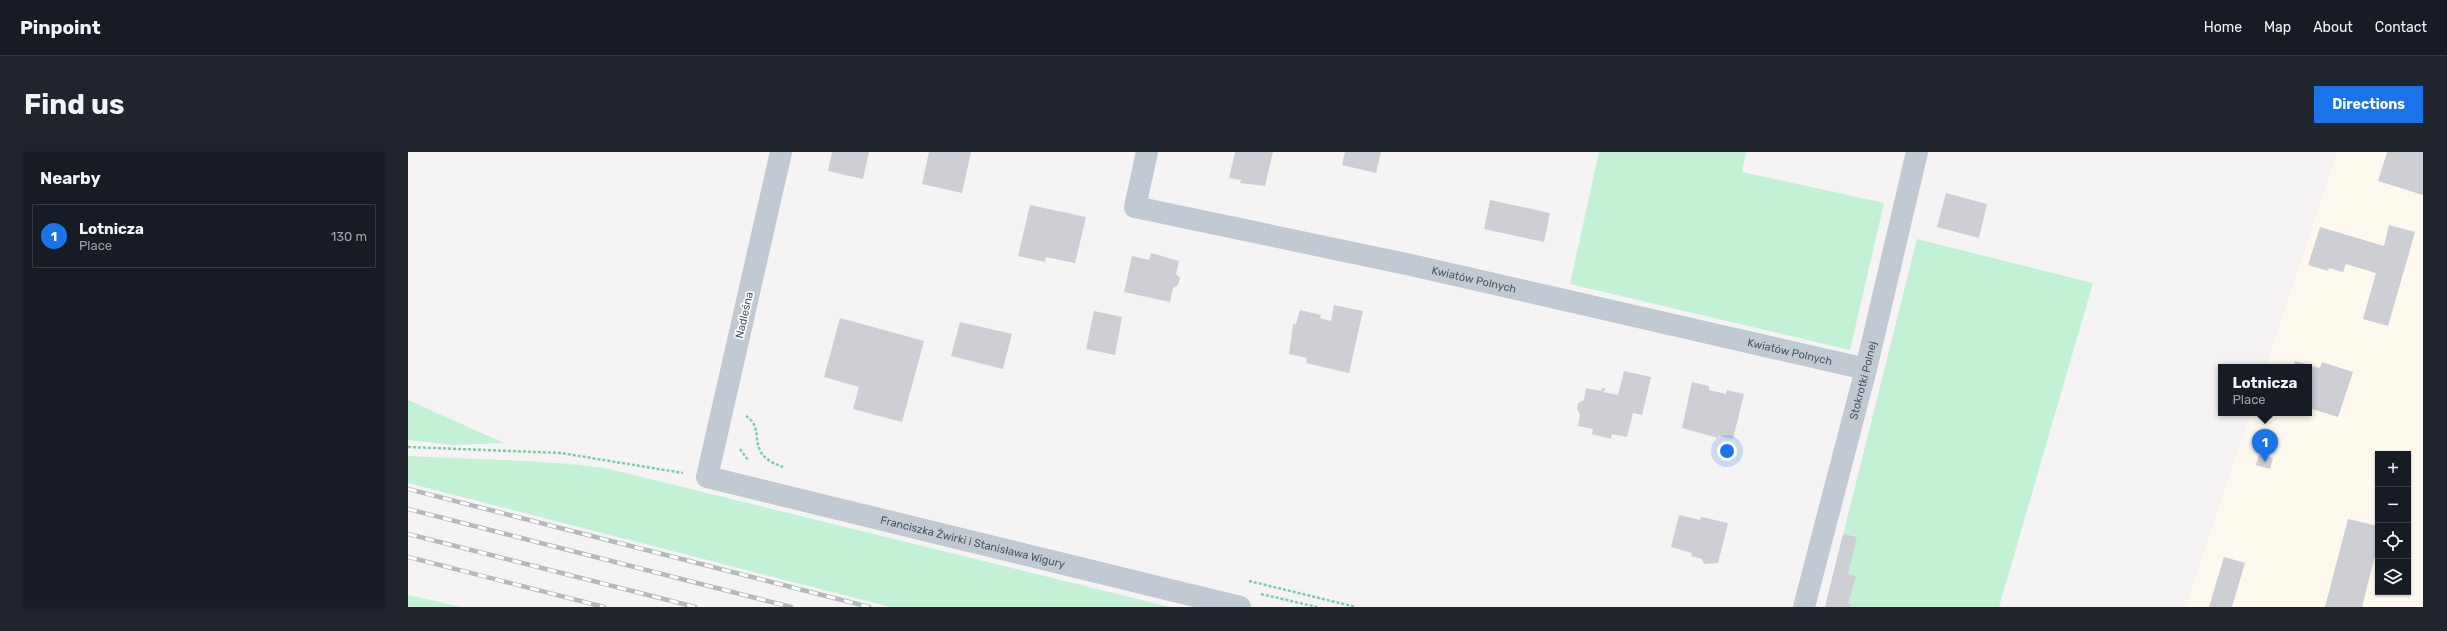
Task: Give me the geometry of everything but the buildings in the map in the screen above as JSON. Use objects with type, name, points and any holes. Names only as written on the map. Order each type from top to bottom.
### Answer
[{"type":"street","name":"Nadleśna","points":[[707,477],[781,152]]},
{"type":"street","name":"Kwiatów Polnych","points":[[1147,152],[1135,207],[1411,265],[1866,369]]},
{"type":"street","name":"Stokrotki Polnej","points":[[1804,607],[1866,369],[1917,152]]},
{"type":"street","name":"Franciszka Żwirki i Stanisława Wigury","points":[[707,477],[1240,607]]},
{"type":"path","points":[[723,409],[748,417],[756,428],[756,444],[760,454],[786,468]]},
{"type":"path","points":[[739,444],[752,465]]},
{"type":"path","points":[[408,447],[561,453],[707,477]]},
{"type":"path","points":[[1243,580],[1356,607]]},
{"type":"path","points":[[1256,593],[1316,607]]},
{"type":"shaded area","points":[[2337,152],[2423,152],[2423,607],[2186,607],[2249,416],[2312,416],[2312,364],[2267,364]]},
{"type":"green space","points":[[1599,152],[1746,152],[1742,172],[1884,203],[1850,350],[1570,284]]},
{"type":"green space","points":[[1917,239],[2093,283],[1999,607],[1825,607]]},
{"type":"green space","points":[[408,400],[504,443],[454,445],[408,440]]},
{"type":"green space","points":[[408,456],[532,461],[605,468],[1170,607],[891,607],[408,483]]},
{"type":"green space","points":[[408,595],[462,607],[408,607]]},
{"type":"railway","points":[[408,489],[869,607]]},
{"type":"railway","points":[[408,509],[791,607]]},
{"type":"railway","points":[[408,534],[695,607]]},
{"type":"railway","points":[[408,557],[604,607]]},
{"type":"place","name":"Lotnicza","points":[[2265,462]]}]
